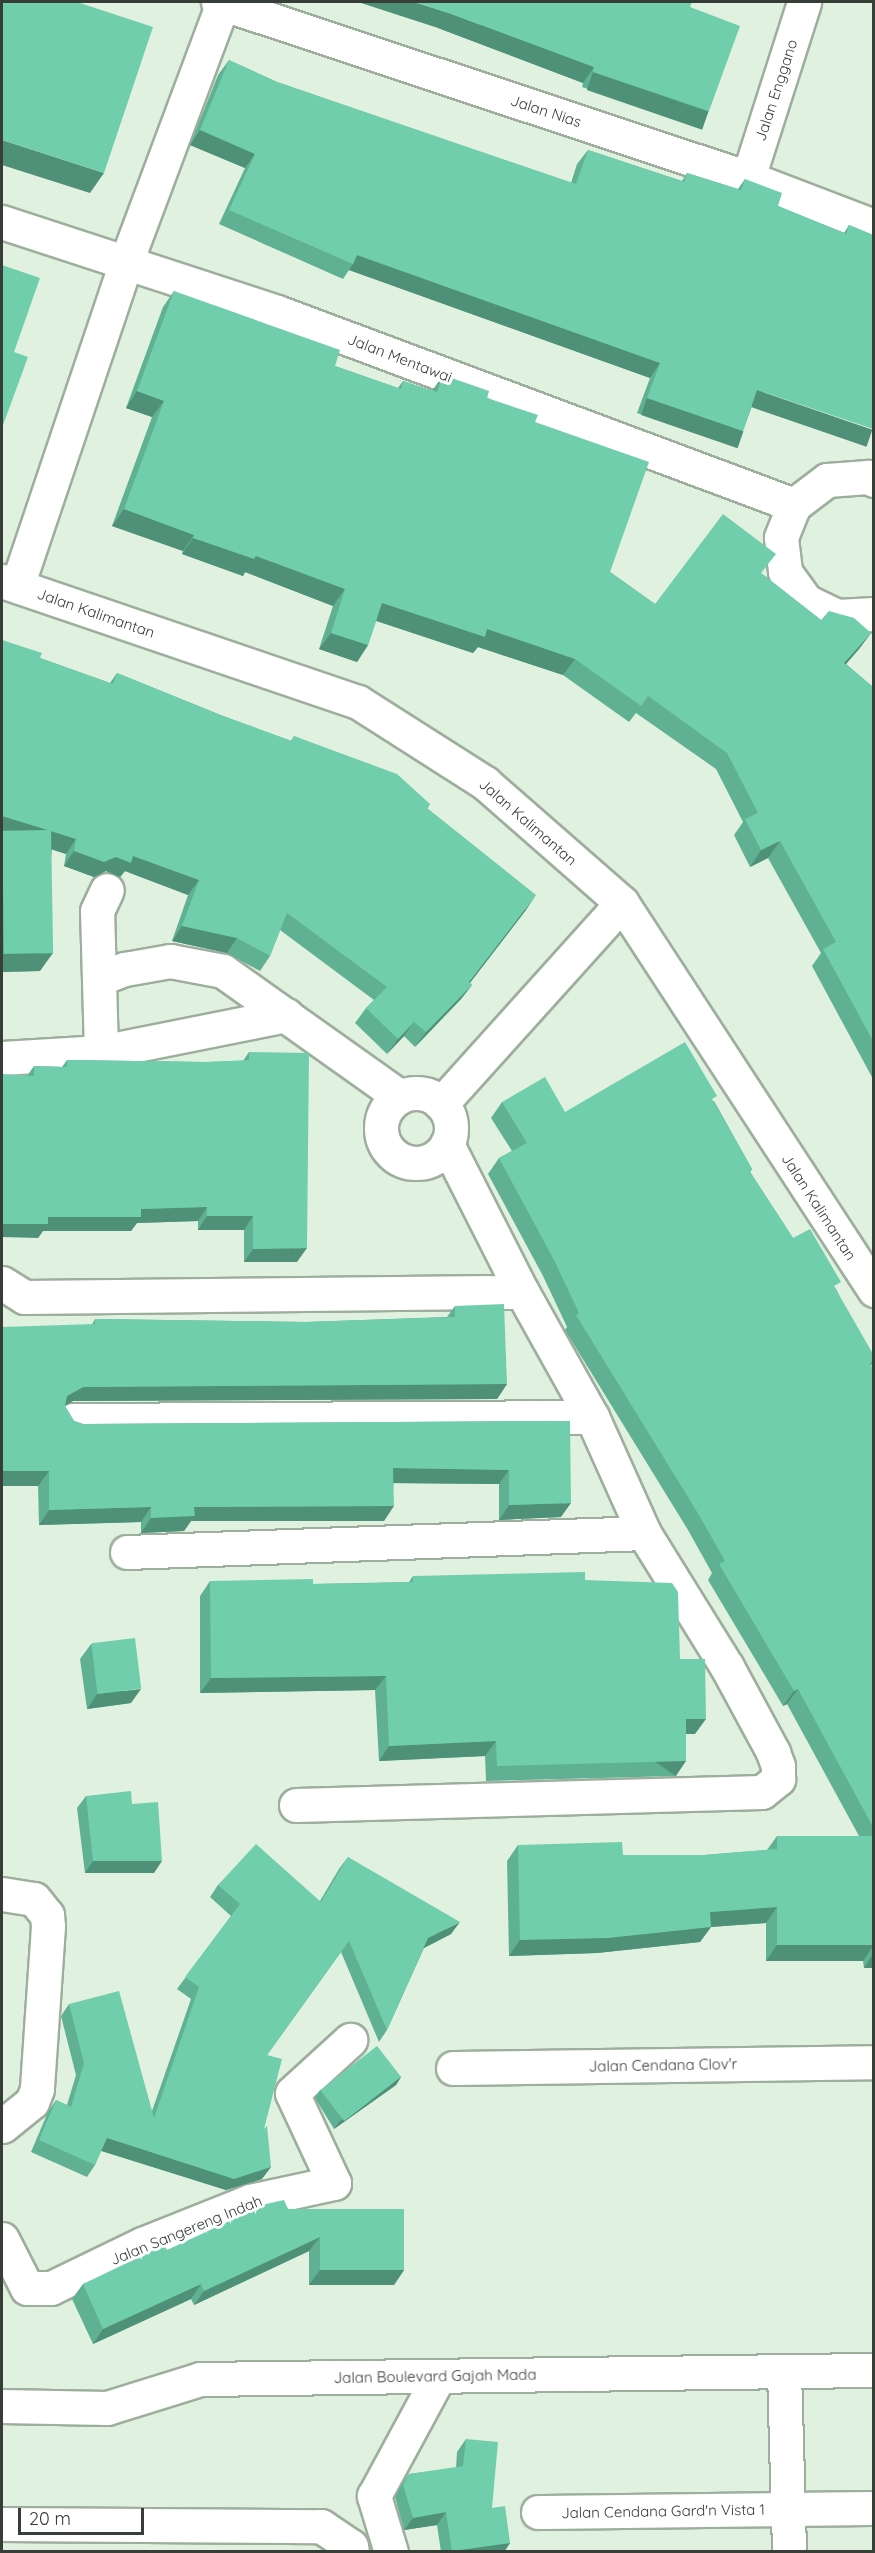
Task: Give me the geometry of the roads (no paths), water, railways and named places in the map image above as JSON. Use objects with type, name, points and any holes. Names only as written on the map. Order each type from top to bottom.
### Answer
[{"type":"street","name":"Jalan Nias","points":[[220,2],[748,178],[873,226]]},
{"type":"street","points":[[9,584],[220,2]]},
{"type":"street","name":"Jalan Enggano","points":[[748,178],[804,2]]},
{"type":"street","name":"Jalan Mentawai","points":[[2,222],[277,312],[794,506]]},
{"type":"street","points":[[873,480],[868,477],[826,480],[794,506],[781,538],[785,572],[806,601],[837,616],[873,615]]},
{"type":"street","name":"Jalan Kalimantan","points":[[9,584],[358,702],[485,783],[622,903],[873,1290]]},
{"type":"street","points":[[101,1052],[97,911],[108,890]]},
{"type":"street","points":[[441,1104],[622,903]]},
{"type":"street","points":[[100,978],[125,969],[170,961],[223,971],[400,1097]]},
{"type":"street","points":[[2,1058],[101,1052],[286,1015]]},
{"type":"street","points":[[422,1094],[441,1104],[450,1124],[447,1144],[441,1154],[421,1163],[390,1153],[384,1144],[381,1122],[391,1103],[400,1097],[422,1094]]},
{"type":"street","points":[[296,1805],[762,1792],[773,1786],[778,1766],[773,1752],[727,1667],[644,1533],[592,1416],[522,1292],[447,1144]]},
{"type":"street","points":[[2,1283],[24,1297],[522,1292]]},
{"type":"street","points":[[73,1420],[592,1416]]},
{"type":"street","points":[[127,1552],[644,1533]]},
{"type":"street","points":[[2,1894],[34,1899],[47,1915],[48,1926],[37,2089],[32,2102],[2,2126]]},
{"type":"street","name":"Jalan Sangereng Indah","points":[[2,2239],[27,2288],[51,2288],[142,2244],[250,2201],[334,2183],[292,2093],[350,2040]]},
{"type":"street","name":"Jalan Cendana Clov'r","points":[[453,2068],[873,2062]]},
{"type":"street","name":"Jalan Boulevard Gajah Mada","points":[[2,2406],[108,2408],[200,2379],[873,2370]]},
{"type":"street","points":[[784,2372],[789,2552]]},
{"type":"street","points":[[390,2550],[374,2496],[439,2376]]},
{"type":"street","name":"Jalan Cendana Gard'n Vista 1","points":[[537,2512],[873,2508]]},
{"type":"street","points":[[2,2524],[321,2526],[351,2546],[352,2552]]}]
